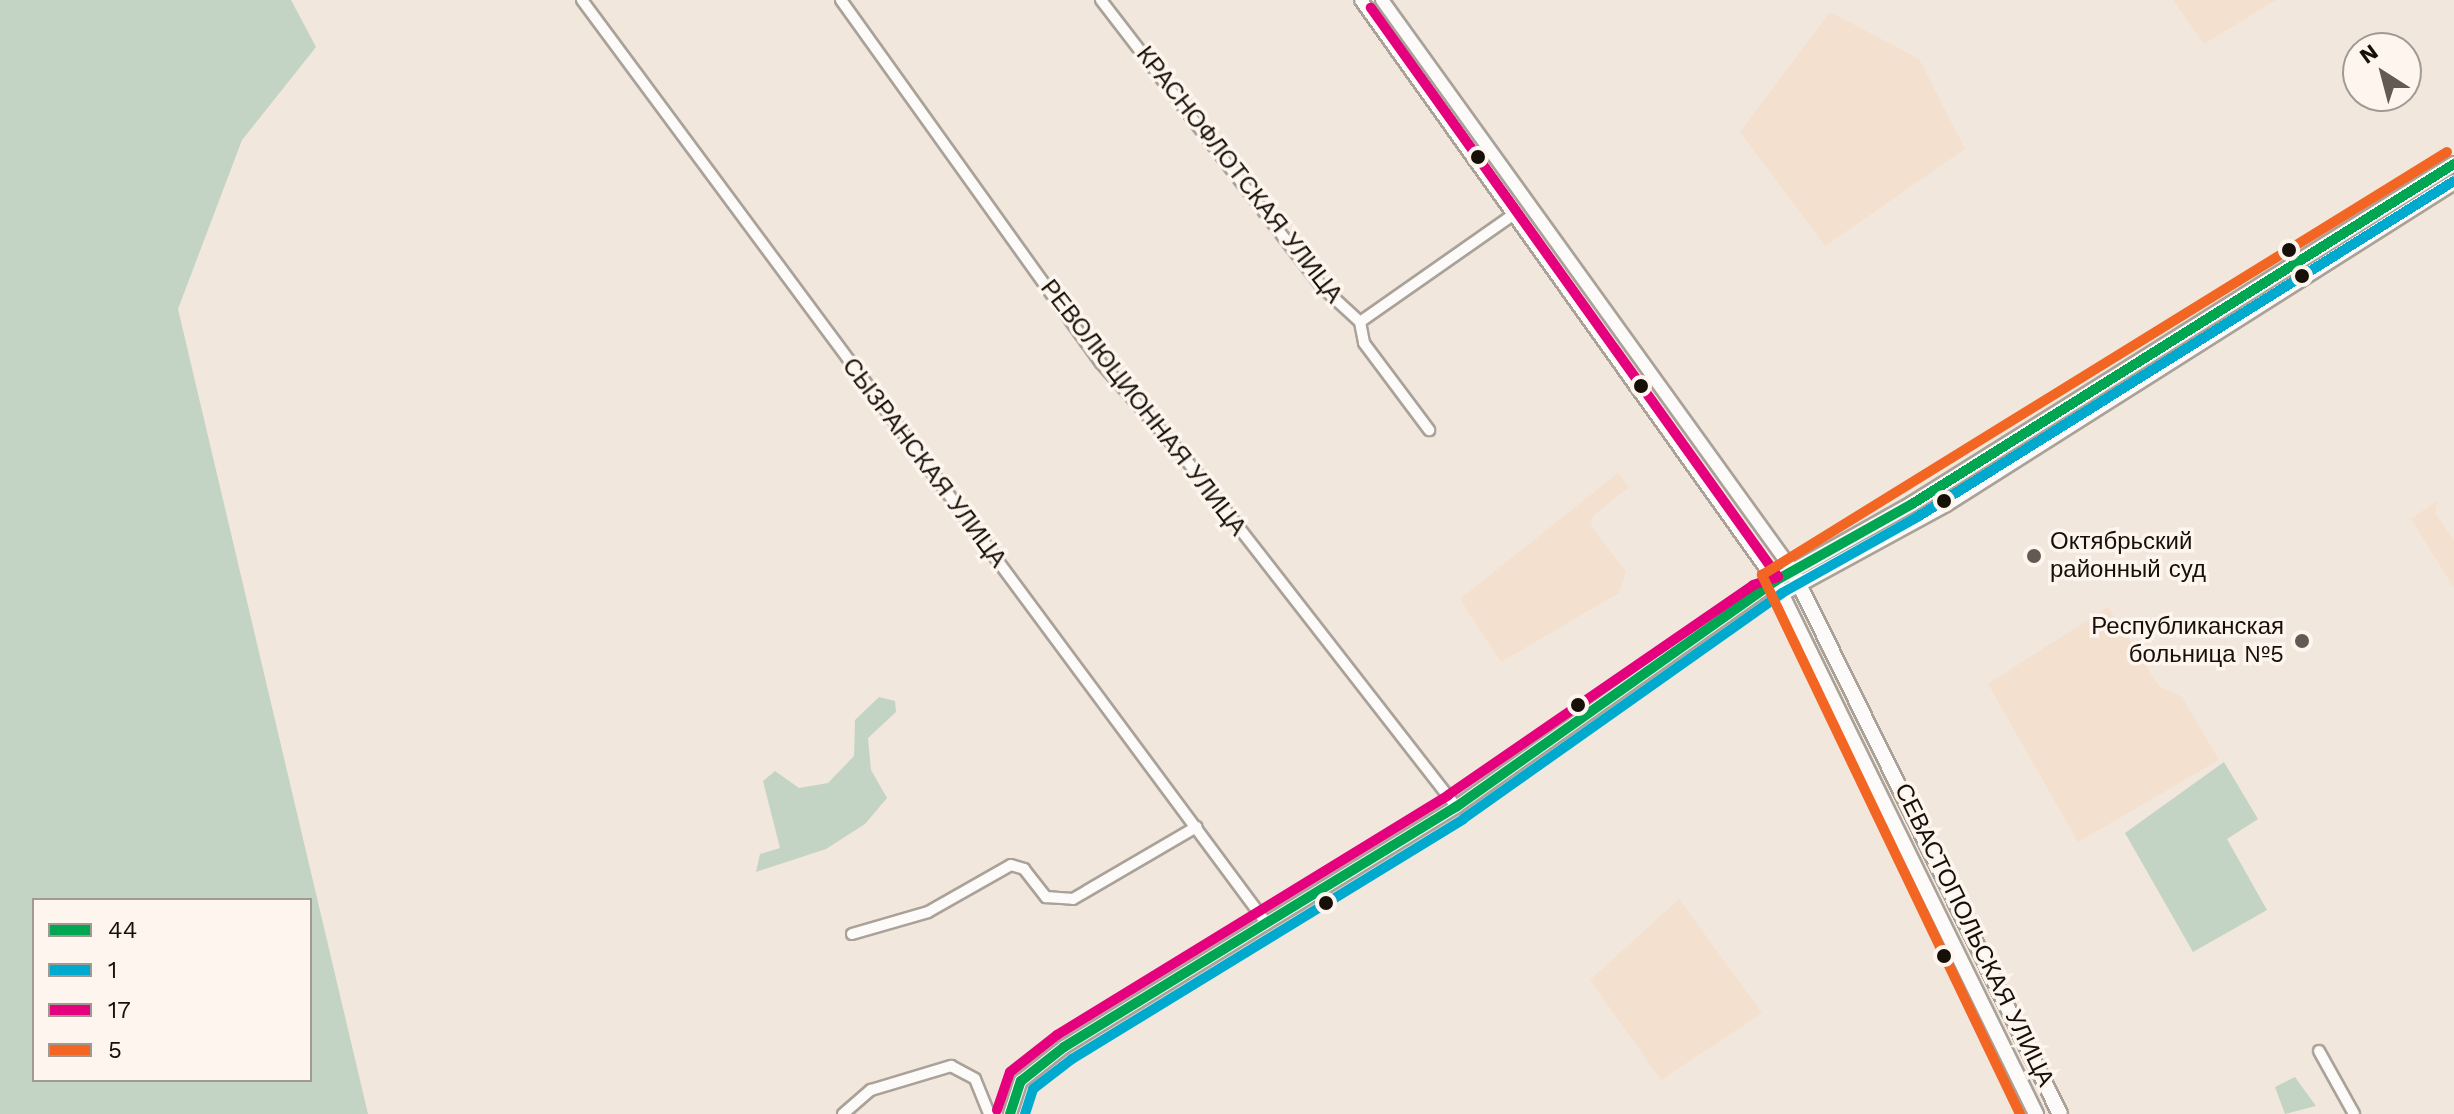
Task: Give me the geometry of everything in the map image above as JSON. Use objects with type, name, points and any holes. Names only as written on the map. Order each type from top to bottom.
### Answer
[{"type":"main road","points":[[1778,587],[1800,585],[2134,385],[2249,312],[2401,206],[2415,189],[2454,164]]},
{"type":"main road","points":[[1778,587],[1793,571],[2240,298],[2401,206],[2424,201],[2454,182]]},
{"type":"main road","points":[[2415,189],[2424,201]]},
{"type":"main road","points":[[2240,298],[2249,312]]},
{"type":"main road","points":[[2124,370],[2134,385]]},
{"type":"main road","points":[[2012,440],[2026,452]]},
{"type":"main road","name":"СЕВАСТОПОЛЬСКАЯ УЛИЦА","points":[[1793,571],[2060,1114]]},
{"type":"main road","name":"СЕВАСТОПОЛЬСКАЯ УЛИЦА","points":[[1778,587],[2036,1114]]},
{"type":"street","name":"СЫЗРАНСКАЯ УЛИЦА","points":[[582,0],[1267,924]]},
{"type":"street","name":"РЕВОЛЮЦИОННАЯ УЛИЦА","points":[[841,0],[1101,363],[1184,457],[1456,807]]},
{"type":"street","name":"КРАСНОФЛОТСКАЯ УЛИЦА","points":[[1101,0],[1321,286],[1360,322],[1364,343],[1429,430]]},
{"type":"street","name":"СЕВАСТОПОЛЬСКАЯ УЛИЦА","points":[[1361,0],[1670,429],[1778,587]]},
{"type":"street","name":"СЕВАСТОПОЛЬСКАЯ УЛИЦА","points":[[1382,0],[1686,418],[1793,571]]},
{"type":"street","points":[[1360,322],[1529,203]]},
{"type":"street","points":[[1640,387],[1655,377]]},
{"type":"street","points":[[1670,429],[1686,418]]},
{"type":"street","points":[[1010,1114],[1021,1081],[1039,1065],[1456,807],[1778,587]]},
{"type":"street","points":[[852,934],[928,912],[1011,865],[1024,869],[1046,897],[1073,899],[1196,827]]},
{"type":"street","points":[[2319,1051],[2354,1114]]},
{"type":"street","points":[[843,1114],[871,1090],[951,1066],[975,1079],[989,1114]]},
{"type":"shaded area","points":[[2173,0],[2276,0],[2204,44]]},
{"type":"shaded area","points":[[1830,12],[1919,59],[1965,149],[1825,246],[1740,132]]},
{"type":"shaded area","points":[[1618,473],[1629,487],[1593,516],[1591,526],[1626,572],[1619,593],[1501,662],[1460,599]]},
{"type":"shaded area","points":[[2437,501],[2435,513],[2454,540],[2454,588],[2411,519]]},
{"type":"shaded area","points":[[2108,607],[2159,686],[2182,697],[2219,760],[2078,842],[1988,684]]},
{"type":"shaded area","points":[[1679,899],[1762,1013],[1661,1080],[1590,980]]},
{"type":"green space","points":[[0,0],[291,0],[316,47],[242,140],[178,309],[368,1114],[0,1114]]},
{"type":"green space","points":[[879,697],[895,701],[896,712],[868,738],[871,770],[887,798],[865,824],[826,849],[756,872],[760,854],[780,848],[763,781],[775,771],[799,788],[828,783],[854,756],[855,720]]},
{"type":"green space","points":[[2224,762],[2258,819],[2227,839],[2267,910],[2193,952],[2125,833]]},
{"type":"green space","points":[[2295,1077],[2316,1106],[2285,1114],[2275,1087]]},
{"type":"transit line","name":"17","points":[[997,1110],[1010,1072],[1057,1035],[1448,795],[1753,585],[1778,577],[1371,8]]},
{"type":"transit line","name":"5","points":[[2020,1114],[1762,575],[2447,152]]},
{"type":"transit line","name":"44","points":[[1010,1114],[1021,1081],[1064,1047],[1456,807],[1775,581],[1912,504],[2454,164]]},
{"type":"transit line","name":"1","points":[[1025,1114],[1033,1089],[1072,1059],[1463,819],[1782,593],[1919,516],[2454,181]]},
{"type":"place","name":"Октябрьский районный суд","points":[[2034,556]]},
{"type":"place","name":"Республиканская больница №5","points":[[2302,641]]}]
